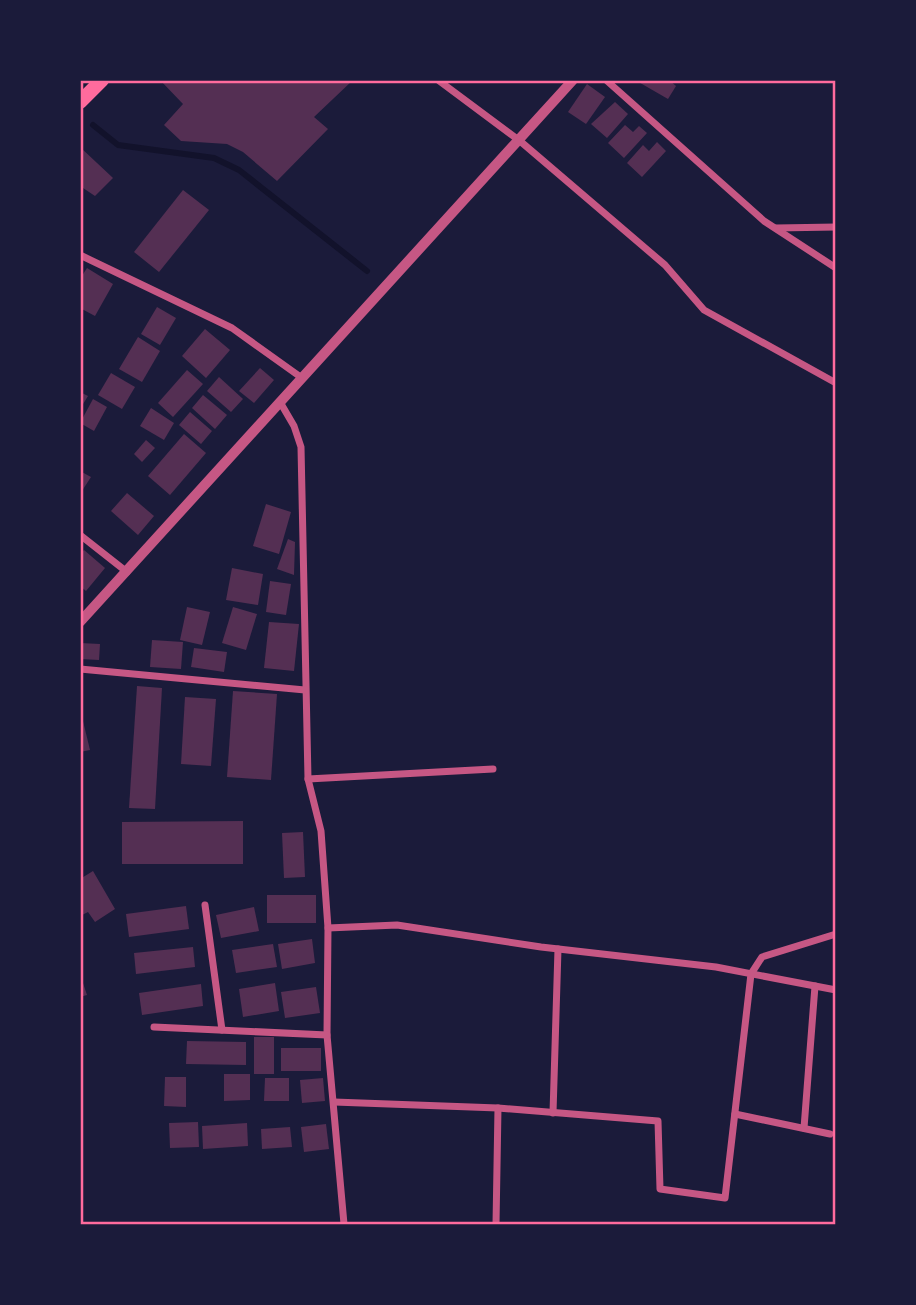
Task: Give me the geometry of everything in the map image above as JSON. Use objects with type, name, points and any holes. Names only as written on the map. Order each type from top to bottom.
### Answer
[{"type":"highway","points":[[80,102],[102,80]]},
{"type":"street","points":[[438,80],[520,141],[665,265],[704,310],[835,383]]},
{"type":"street","points":[[80,622],[573,80]]},
{"type":"street","points":[[606,80],[775,228],[835,268]]},
{"type":"street","points":[[775,228],[835,227]]},
{"type":"street","points":[[80,255],[232,328],[302,378]]},
{"type":"street","points":[[280,402],[294,426],[300,447],[308,779],[321,831],[328,928],[327,1035],[344,1224]]},
{"type":"street","points":[[80,535],[127,572]]},
{"type":"street","points":[[80,669],[305,690]]},
{"type":"street","points":[[308,779],[493,769]]},
{"type":"street","points":[[205,905],[222,1030]]},
{"type":"street","points":[[328,928],[397,925],[751,974],[835,990]]},
{"type":"street","points":[[334,1102],[498,1108],[658,1122],[660,1189],[725,1198],[751,974],[762,957],[835,934]]},
{"type":"street","points":[[553,1113],[558,948]]},
{"type":"street","points":[[804,1128],[815,986]]},
{"type":"street","points":[[154,1027],[327,1035]]},
{"type":"street","points":[[496,1224],[498,1108]]},
{"type":"street","points":[[735,1114],[830,1134]]},
{"type":"building","points":[[160,80],[353,80],[314,117],[328,129],[277,181],[243,152],[227,144],[181,141],[164,125],[183,104]]},
{"type":"building","points":[[635,80],[669,80],[676,86],[668,99]]},
{"type":"building","points":[[587,84],[605,97],[586,124],[568,112]]},
{"type":"building","points":[[615,102],[628,114],[607,138],[591,124]]},
{"type":"building","points":[[625,125],[633,132],[639,126],[647,133],[624,158],[608,143]]},
{"type":"building","points":[[657,142],[666,151],[642,177],[627,163],[643,145],[649,151]]},
{"type":"building","points":[[80,147],[113,178],[95,196],[80,186]]},
{"type":"building","points":[[183,190],[209,210],[159,272],[134,252]]},
{"type":"building","points":[[87,268],[113,284],[95,316],[80,308],[80,279]]},
{"type":"building","points":[[157,307],[176,318],[160,345],[141,334]]},
{"type":"building","points":[[205,329],[230,350],[206,378],[182,356]]},
{"type":"building","points":[[138,337],[160,351],[142,382],[119,369]]},
{"type":"building","points":[[260,368],[274,380],[254,403],[239,391]]},
{"type":"building","points":[[187,370],[203,384],[173,417],[158,403]]},
{"type":"building","points":[[111,373],[135,387],[122,409],[98,395]]},
{"type":"building","points":[[219,377],[243,399],[231,412],[207,391]]},
{"type":"building","points":[[80,392],[88,396],[80,409]]},
{"type":"building","points":[[203,395],[227,415],[215,429],[192,408]]},
{"type":"building","points":[[93,399],[107,407],[94,431],[80,423]]},
{"type":"building","points":[[151,408],[174,423],[164,440],[140,426]]},
{"type":"building","points":[[190,412],[212,431],[201,444],[179,425]]},
{"type":"building","points":[[184,434],[206,453],[170,495],[148,476]]},
{"type":"building","points":[[146,440],[155,448],[142,462],[134,454]]},
{"type":"building","points":[[80,471],[91,477],[80,494]]},
{"type":"building","points":[[127,493],[154,516],[138,535],[111,511]]},
{"type":"building","points":[[266,504],[291,512],[279,554],[253,546]]},
{"type":"building","points":[[288,539],[295,542],[294,575],[277,569]]},
{"type":"building","points":[[84,550],[105,568],[86,591],[80,586],[80,555]]},
{"type":"building","points":[[232,568],[263,574],[258,605],[226,600]]},
{"type":"building","points":[[270,581],[291,584],[286,615],[266,612]]},
{"type":"building","points":[[187,607],[210,612],[202,645],[180,640]]},
{"type":"building","points":[[233,607],[257,614],[246,650],[222,643]]},
{"type":"building","points":[[269,622],[299,624],[294,671],[264,668]]},
{"type":"building","points":[[152,640],[183,642],[181,669],[150,667]]},
{"type":"building","points":[[80,643],[100,644],[99,660],[80,659]]},
{"type":"building","points":[[194,648],[227,652],[224,672],[191,667]]},
{"type":"building","points":[[137,686],[162,688],[155,809],[129,808]]},
{"type":"building","points":[[233,691],[277,694],[271,780],[227,777]]},
{"type":"building","points":[[185,697],[216,699],[211,766],[181,764]]},
{"type":"building","points":[[80,721],[83,721],[90,750],[80,752]]},
{"type":"building","points":[[243,821],[243,864],[122,864],[122,822]]},
{"type":"building","points":[[303,832],[305,877],[284,878],[282,833]]},
{"type":"building","points":[[93,871],[115,909],[95,922],[88,912],[80,916],[80,879]]},
{"type":"building","points":[[267,895],[316,895],[316,923],[267,923]]},
{"type":"building","points":[[186,906],[189,929],[129,937],[126,914]]},
{"type":"building","points":[[254,907],[259,931],[221,938],[216,915]]},
{"type":"building","points":[[312,939],[315,963],[282,969],[278,944]]},
{"type":"building","points":[[273,944],[277,967],[236,973],[232,950]]},
{"type":"building","points":[[193,947],[195,967],[136,974],[134,953]]},
{"type":"building","points":[[80,974],[87,995],[80,997]]},
{"type":"building","points":[[275,983],[279,1011],[243,1017],[239,989]]},
{"type":"building","points":[[201,984],[203,1006],[142,1015],[139,993]]},
{"type":"building","points":[[316,987],[320,1013],[285,1018],[281,992]]},
{"type":"building","points":[[254,1037],[274,1037],[274,1074],[254,1074]]},
{"type":"building","points":[[187,1041],[246,1042],[246,1065],[186,1064]]},
{"type":"building","points":[[281,1048],[321,1048],[321,1071],[281,1071]]},
{"type":"building","points":[[224,1074],[250,1074],[250,1100],[224,1101]]},
{"type":"building","points":[[165,1077],[186,1077],[186,1107],[164,1106]]},
{"type":"building","points":[[265,1078],[289,1078],[289,1101],[264,1101]]},
{"type":"building","points":[[323,1078],[325,1101],[302,1103],[300,1080]]},
{"type":"building","points":[[198,1122],[199,1147],[170,1148],[169,1123]]},
{"type":"building","points":[[247,1123],[248,1146],[203,1149],[202,1126]]},
{"type":"building","points":[[326,1124],[329,1149],[304,1152],[301,1127]]},
{"type":"building","points":[[290,1127],[292,1147],[262,1149],[261,1129]]},
{"type":"waterway","points":[[93,125],[118,145],[214,158],[239,170],[367,271]]}]
